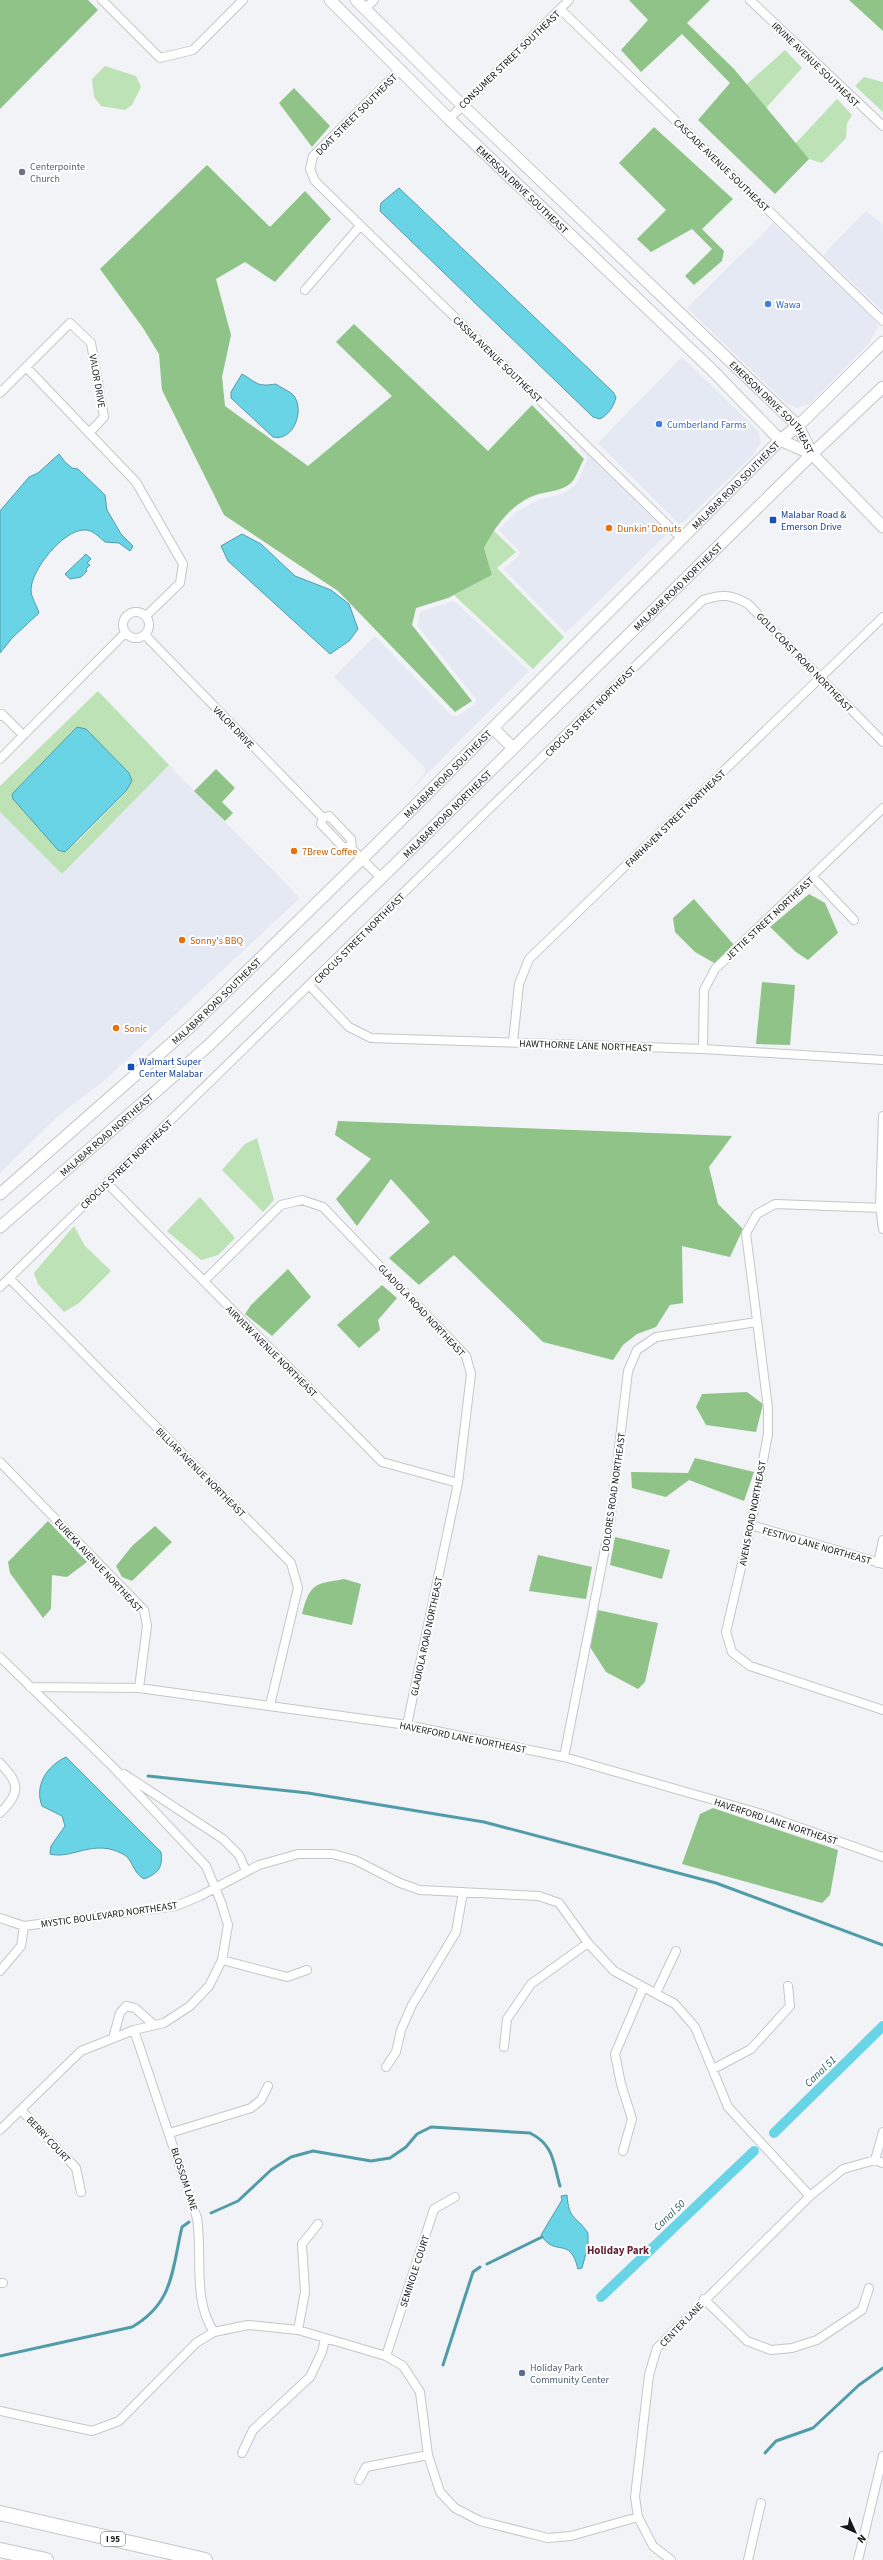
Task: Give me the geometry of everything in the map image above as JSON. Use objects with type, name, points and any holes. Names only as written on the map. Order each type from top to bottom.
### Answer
[{"type":"highway","name":"I 95","points":[[0,2514],[205,2560]]},
{"type":"highway","points":[[0,2550],[46,2560]]},
{"type":"main road","name":"EMERSON DRIVE SOUTHEAST","points":[[330,0],[449,119],[712,370],[780,440],[812,454]]},
{"type":"main road","name":"EMERSON DRIVE SOUTHEAST","points":[[356,0],[462,105],[798,426],[812,454]]},
{"type":"main road","name":"MALABAR ROAD SOUTHEAST","points":[[0,1194],[190,1027],[362,859],[780,440],[798,426],[883,342]]},
{"type":"main road","name":"MALABAR ROAD NORTHEAST","points":[[0,1228],[208,1046],[382,878],[812,454],[883,388]]},
{"type":"main road","points":[[812,454],[883,527]]},
{"type":"main road","points":[[493,728],[513,748]]},
{"type":"street","points":[[102,0],[160,58],[193,50],[243,0]]},
{"type":"street","points":[[365,9],[374,0]]},
{"type":"street","name":"CONSUMER STREET SOUTHEAST","points":[[449,119],[570,0]]},
{"type":"street","name":"IRVINE AVENUE SOUTHEAST","points":[[750,0],[883,126]]},
{"type":"street","name":"CASCADE AVENUE SOUTHEAST","points":[[560,9],[883,320]]},
{"type":"street","name":"DOAT STREET SOUTHEAST","points":[[315,181],[310,169],[313,156],[400,70]]},
{"type":"street","name":"CASSIA AVENUE SOUTHEAST","points":[[315,181],[681,538]]},
{"type":"street","points":[[305,290],[360,226]]},
{"type":"street","name":"VALOR DRIVE","points":[[0,393],[70,323],[91,343],[104,417],[89,433]]},
{"type":"street","points":[[26,367],[136,482],[183,564],[180,583],[146,616]]},
{"type":"street","name":"GOLD COAST ROAD NORTHEAST","points":[[720,594],[736,596],[748,604],[883,742]]},
{"type":"street","name":"CROCUS STREET NORTHEAST","points":[[0,1287],[310,986],[703,600],[720,594]]},
{"type":"street","points":[[137,612],[146,616],[150,627],[145,635],[132,638],[125,633],[124,621],[129,614],[137,612]]},
{"type":"street","name":"FAIRHAVEN STREET NORTHEAST","points":[[513,1042],[519,984],[529,959],[883,617]]},
{"type":"street","points":[[0,759],[125,633]]},
{"type":"street","name":"VALOR DRIVE","points":[[145,635],[323,818],[321,824],[343,847],[350,847],[382,878]]},
{"type":"street","points":[[0,716],[2,714],[23,735]]},
{"type":"street","name":"JETTIE STREET NORTHEAST","points":[[703,1050],[704,990],[714,970],[813,877],[883,808]]},
{"type":"street","points":[[813,877],[854,920]]},
{"type":"street","name":"HAWTHORNE LANE NORTHEAST","points":[[310,986],[349,1027],[371,1038],[703,1050],[883,1060]]},
{"type":"street","points":[[883,1116],[883,1229]]},
{"type":"street","name":"AIRVIEW AVENUE NORTHEAST","points":[[107,1183],[382,1462],[458,1483]]},
{"type":"street","name":"GLADIOLA ROAD NORTHEAST","points":[[204,1281],[281,1205],[302,1200],[323,1207],[466,1356],[471,1374],[458,1483],[407,1725]]},
{"type":"street","name":"AVENS ROAD NORTHEAST","points":[[882,1208],[775,1204],[757,1214],[746,1233],[768,1408],[768,1434],[751,1526],[726,1632],[732,1652],[750,1666],[883,1710]]},
{"type":"street","name":"BILLIAR AVENUE NORTHEAST","points":[[9,1278],[291,1563],[298,1588],[270,1705]]},
{"type":"street","name":"DOLORES ROAD NORTHEAST","points":[[564,1757],[610,1523],[628,1371],[636,1350],[656,1337],[757,1322]]},
{"type":"street","name":"EUREKA AVENUE NORTHEAST","points":[[0,1462],[144,1610],[147,1626],[139,1688]]},
{"type":"street","name":"FESTIVO LANE NORTHEAST","points":[[751,1526],[881,1564]]},
{"type":"street","points":[[881,1564],[883,1540]]},
{"type":"street","points":[[0,1657],[113,1767],[206,1866],[216,1888],[228,1925],[222,1960],[209,1986],[190,2006],[164,2023],[134,2030],[81,2051],[0,2130]]},
{"type":"street","name":"HAVERFORD LANE NORTHEAST","points":[[30,1687],[139,1688],[407,1725],[564,1757],[759,1813],[883,1857]]},
{"type":"street","points":[[0,1763],[13,1777],[17,1788],[13,1800],[0,1813]]},
{"type":"street","points":[[113,1767],[223,1839],[239,1855],[246,1871]]},
{"type":"street","name":"MYSTIC BOULEVARD NORTHEAST","points":[[0,1918],[24,1926],[176,1906],[216,1888],[246,1871],[298,1854],[333,1854],[354,1860],[400,1883],[420,1890],[539,1896],[559,1903],[588,1943],[614,1971],[675,2004],[695,2027],[728,2107],[810,2196]]},
{"type":"street","points":[[386,2067],[396,2052],[401,2030],[412,2005],[456,1932],[463,1892]]},
{"type":"street","points":[[0,1971],[21,1946],[24,1926]]},
{"type":"street","points":[[504,2047],[508,2019],[531,1984],[588,1943]]},
{"type":"street","points":[[656,1993],[676,1951]]},
{"type":"street","points":[[222,1960],[287,1977],[307,1970]]},
{"type":"street","points":[[713,2069],[750,2049],[790,2006],[788,1986]]},
{"type":"street","points":[[623,2151],[632,2119],[621,2084],[615,2054],[643,1988]]},
{"type":"street","points":[[113,2038],[120,2013],[126,2006],[135,2008],[154,2025]]},
{"type":"street","name":"BLOSSOM LANE","points":[[134,2030],[170,2133],[197,2218],[200,2238],[201,2304],[207,2322],[214,2332]]},
{"type":"street","points":[[170,2133],[251,2108],[261,2100],[268,2086]]},
{"type":"street","name":"BERRY COURT","points":[[21,2110],[76,2168],[81,2192]]},
{"type":"street","points":[[883,2132],[875,2160],[883,2163]]},
{"type":"street","name":"CENTER LANE","points":[[638,2517],[636,2490],[650,2375],[657,2348],[704,2299],[810,2196],[843,2169],[875,2160]]},
{"type":"street","name":"SEMINOLE COURT","points":[[386,2356],[434,2209],[455,2197]]},
{"type":"street","points":[[298,2330],[305,2292],[302,2244],[318,2224]]},
{"type":"street","points":[[704,2299],[747,2341],[771,2350],[792,2348],[817,2340],[862,2310],[869,2288]]},
{"type":"street","points":[[0,2411],[92,2431],[119,2421],[196,2343],[214,2332],[248,2325],[298,2330],[386,2356],[403,2366],[420,2392],[428,2455],[440,2492],[455,2508],[480,2521],[548,2538],[571,2536],[638,2517],[653,2546],[671,2560]]},
{"type":"street","points":[[242,2453],[253,2430],[310,2377],[322,2352],[325,2339]]},
{"type":"street","points":[[359,2480],[366,2467],[428,2455]]},
{"type":"street","points":[[858,2560],[883,2456]]},
{"type":"street","points":[[748,2560],[761,2503]]},
{"type":"shaded area","points":[[866,211],[883,225],[883,311],[823,255]]},
{"type":"shaded area","points":[[773,223],[872,317],[878,327],[868,345],[809,404],[797,408],[786,403],[687,308]]},
{"type":"shaded area","points":[[682,357],[758,431],[761,442],[753,455],[685,521],[679,524],[598,443]]},
{"type":"shaded area","points":[[571,438],[668,533],[566,633],[503,569],[519,556],[520,552],[499,530],[515,513],[540,499],[562,494],[576,485],[588,458]]},
{"type":"shaded area","points":[[454,601],[529,671],[405,796],[425,773],[425,768],[334,677],[375,636],[451,715],[457,716],[475,705],[476,699],[417,625],[420,612]]},
{"type":"shaded area","points":[[169,765],[300,898],[104,1081],[59,1115],[0,1173],[0,812],[62,874]]},
{"type":"green space","points":[[0,0],[88,0],[98,10],[0,109]]},
{"type":"green space","points":[[629,0],[710,0],[687,23],[734,69],[809,159],[775,194],[698,120],[730,83],[682,34],[641,72],[621,50],[648,20]]},
{"type":"green space","points":[[849,0],[883,0],[883,31]]},
{"type":"green space","points":[[785,50],[802,68],[765,109],[746,85]]},
{"type":"green space","points":[[105,66],[136,76],[141,87],[132,105],[125,110],[101,106],[94,97],[92,79]]},
{"type":"green space","points":[[864,77],[883,82],[883,112],[855,86]]},
{"type":"green space","points":[[294,88],[330,126],[312,147],[279,103]]},
{"type":"green space","points":[[837,99],[852,115],[847,123],[846,138],[822,163],[809,159],[795,144]]},
{"type":"green space","points":[[654,127],[733,199],[702,229],[724,251],[722,261],[694,285],[685,276],[712,249],[692,229],[651,252],[637,239],[666,210],[619,163]]},
{"type":"green space","points":[[207,165],[270,227],[305,191],[331,219],[275,282],[245,262],[216,279],[231,335],[222,377],[225,406],[308,466],[392,396],[336,342],[354,324],[488,451],[532,405],[584,459],[573,481],[567,486],[529,498],[506,515],[484,548],[492,575],[448,598],[416,608],[412,625],[472,701],[455,712],[338,591],[224,515],[162,390],[159,354],[143,328],[100,269]]},
{"type":"green space","points":[[493,530],[516,552],[497,568],[564,637],[533,669],[454,595],[492,575],[484,548]]},
{"type":"green space","points":[[98,691],[169,765],[62,874],[0,812],[0,786]],"holes":[[[77,728],[86,729],[129,773],[132,781],[126,792],[76,843],[12,794]]]},
{"type":"green space","points":[[216,769],[235,788],[222,802],[233,813],[225,821],[194,791]]},
{"type":"green space","points":[[809,894],[825,903],[838,933],[808,960],[796,952],[770,927]]},
{"type":"green space","points":[[694,899],[734,945],[716,964],[695,952],[675,932],[673,918]]},
{"type":"green space","points":[[762,982],[795,985],[790,1045],[756,1044]]},
{"type":"green space","points":[[338,1121],[732,1136],[709,1167],[718,1204],[743,1229],[730,1257],[682,1246],[683,1303],[670,1305],[656,1327],[637,1334],[623,1345],[613,1360],[543,1342],[454,1255],[419,1285],[389,1258],[430,1222],[391,1179],[357,1226],[336,1199],[371,1159],[335,1135]]},
{"type":"green space","points":[[257,1138],[274,1200],[263,1212],[222,1170],[245,1144]]},
{"type":"green space","points":[[200,1197],[235,1238],[218,1255],[201,1260],[167,1231]]},
{"type":"green space","points":[[74,1226],[85,1246],[111,1271],[79,1303],[64,1312],[38,1284],[34,1273]]},
{"type":"green space","points":[[288,1269],[311,1297],[272,1336],[245,1314],[251,1305]]},
{"type":"green space","points":[[382,1285],[397,1298],[378,1320],[380,1330],[359,1348],[337,1325]]},
{"type":"green space","points":[[747,1392],[763,1404],[756,1432],[706,1425],[696,1407],[702,1394]]},
{"type":"green space","points":[[695,1458],[754,1472],[744,1501],[689,1480],[666,1497],[632,1488],[631,1472],[688,1473]]},
{"type":"green space","points":[[48,1521],[87,1562],[67,1577],[52,1575],[51,1609],[43,1618],[10,1573],[8,1562]]},
{"type":"green space","points":[[155,1526],[172,1542],[132,1581],[122,1577],[116,1566],[132,1546]]},
{"type":"green space","points":[[615,1537],[670,1550],[662,1579],[610,1565]]},
{"type":"green space","points":[[538,1555],[592,1567],[586,1599],[529,1591]]},
{"type":"green space","points":[[344,1579],[361,1584],[352,1625],[302,1614],[308,1596],[315,1587],[326,1582]]},
{"type":"green space","points":[[598,1610],[658,1623],[645,1682],[638,1689],[606,1672],[590,1647]]},
{"type":"green space","points":[[713,1808],[838,1850],[830,1895],[822,1903],[682,1864],[700,1814]]},
{"type":"water","points":[[399,188],[613,392],[616,397],[611,410],[606,415],[600,419],[593,417],[380,211],[381,203]]},
{"type":"water","points":[[242,374],[261,385],[276,384],[294,396],[298,409],[297,417],[295,424],[286,435],[273,437],[231,398],[231,392]]},
{"type":"water","points":[[59,454],[65,462],[72,468],[78,469],[105,495],[107,510],[121,534],[133,546],[130,551],[119,543],[105,542],[87,530],[76,532],[58,544],[42,562],[32,582],[31,593],[39,613],[13,637],[0,653],[0,511],[29,477],[38,473]]},
{"type":"water","points":[[242,534],[261,544],[295,576],[331,590],[349,604],[358,629],[349,641],[330,654],[228,561],[221,546]]},
{"type":"water","points":[[86,554],[91,559],[87,563],[90,565],[86,569],[87,571],[81,577],[70,579],[65,574]]},
{"type":"water","points":[[77,727],[86,729],[129,773],[132,781],[126,791],[65,852],[58,850],[13,799],[12,794]]},
{"type":"water","points":[[66,1757],[161,1852],[160,1866],[156,1872],[144,1879],[137,1873],[126,1856],[112,1850],[102,1848],[58,1855],[50,1854],[51,1846],[65,1826],[62,1816],[42,1806],[40,1798],[41,1784],[48,1771]]},
{"type":"water","points":[[567,2195],[571,2214],[588,2233],[588,2246],[582,2268],[578,2269],[575,2259],[571,2253],[566,2249],[546,2242],[541,2235],[562,2200],[561,2196]]},
{"type":"waterway","points":[[148,1776],[308,1793],[484,1822],[716,1883],[883,1945]]},
{"type":"waterway","name":"Canal 51","points":[[774,2133],[883,2026]]},
{"type":"waterway","points":[[211,2213],[238,2201],[271,2170],[291,2157],[313,2151],[371,2161],[390,2158],[406,2147],[417,2134],[431,2127],[530,2133],[544,2143],[548,2149],[554,2162],[560,2186]]},
{"type":"waterway","name":"Canal 50","points":[[601,2297],[754,2151]]},
{"type":"waterway","points":[[0,2356],[132,2327],[146,2318],[164,2296],[173,2271],[182,2227],[189,2222]]},
{"type":"waterway","points":[[487,2264],[542,2237]]},
{"type":"waterway","points":[[443,2365],[473,2272],[480,2267]]},
{"type":"waterway","points":[[765,2453],[776,2441],[813,2428],[859,2385],[883,2368]]},
{"type":"place","name":"Centerpointe Church","points":[[22,172]]},
{"type":"place","name":"Wawa","points":[[768,304]]},
{"type":"place","name":"Cumberland Farms","points":[[659,424]]},
{"type":"place","name":"Malabar Road & Emerson Drive","points":[[773,520]]},
{"type":"place","name":"Dunkin' Donuts","points":[[609,528]]},
{"type":"place","name":"7Brew Coffee","points":[[294,851]]},
{"type":"place","name":"Sonny's BBQ","points":[[182,940]]},
{"type":"place","name":"Sonic","points":[[116,1028]]},
{"type":"place","name":"Walmart Super Center Malabar","points":[[131,1067]]},
{"type":"place","name":"Holiday Park Community Center","points":[[522,2373]]},
{"type":"district","name":"Holiday Park","points":[[618,2250]]}]
